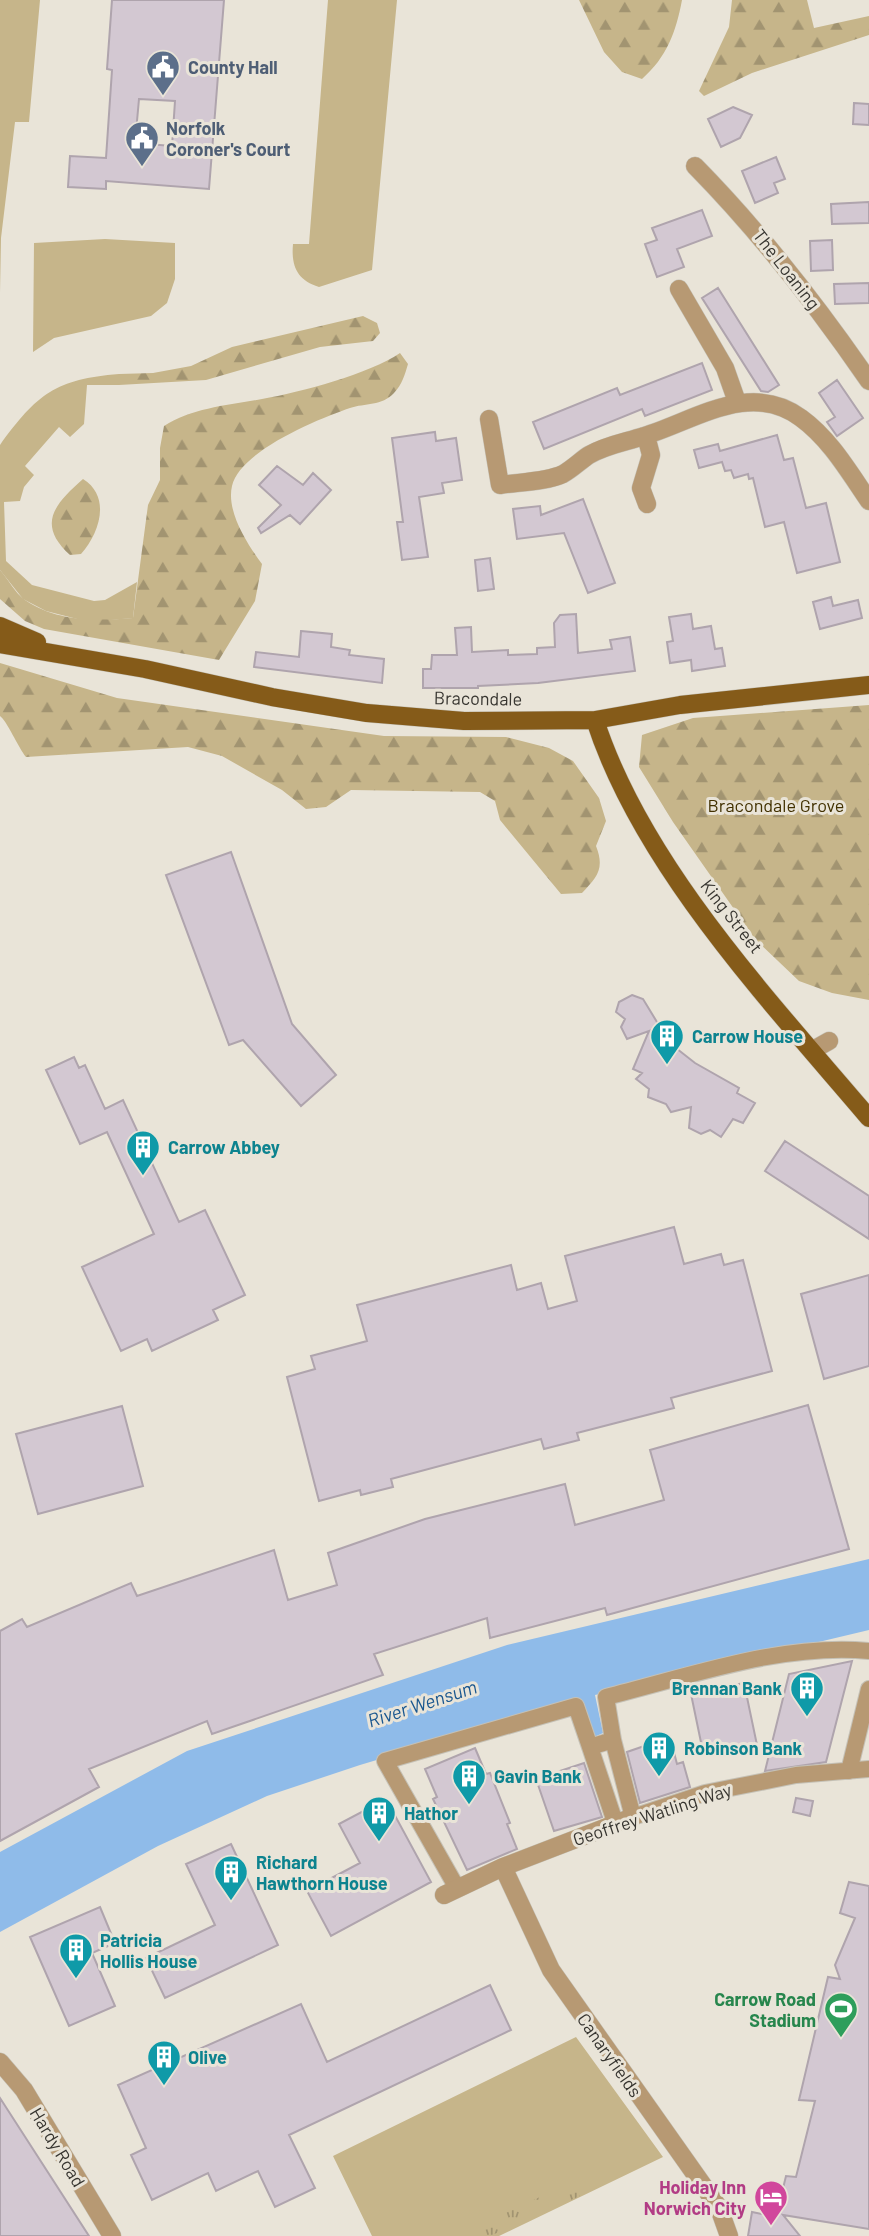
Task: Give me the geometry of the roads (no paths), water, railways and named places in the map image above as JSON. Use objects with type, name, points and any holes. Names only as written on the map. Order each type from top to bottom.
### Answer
[{"type":"main road","name":"Bracondale","points":[[0,626],[19,636],[90,659]]},
{"type":"main road","name":"Bracondale","points":[[0,644],[379,715],[464,721],[595,720],[680,705],[869,685]]},
{"type":"main road","name":"King Street","points":[[595,720],[607,757],[651,842],[710,926],[821,1046],[869,1118]]},
{"type":"street","name":"The Loaning","points":[[695,166],[746,217],[819,308],[869,381]]},
{"type":"street","points":[[679,289],[725,368],[737,402]]},
{"type":"street","points":[[489,419],[500,485],[562,475],[590,455],[614,444],[646,436],[737,402],[772,405],[800,417],[823,438],[866,490]]},
{"type":"street","points":[[646,436],[651,455],[640,488],[647,504]]},
{"type":"street","points":[[633,1817],[606,1697],[770,1657],[831,1648],[869,1651]]},
{"type":"street","points":[[849,1771],[869,1689]]},
{"type":"street","points":[[451,1892],[385,1761],[576,1706],[615,1822]]},
{"type":"street","points":[[590,1746],[614,1740]]},
{"type":"street","name":"Geoffrey Watling Way","points":[[451,1892],[502,1867],[615,1822],[705,1793],[796,1775],[869,1769]]},
{"type":"street","name":"Canaryfields","points":[[502,1867],[551,1970],[719,2208],[729,2236]]},
{"type":"street","name":"Hardy Road","points":[[0,2062],[24,2090],[112,2236]]},
{"type":"water","name":"River Wensum","points":[[869,1559],[869,1630],[595,1695],[603,1733],[594,1737],[580,1699],[267,1796],[158,1846],[0,1932],[0,1852],[187,1751],[507,1645]]},
{"type":"place","name":"County Hall","points":[[163,97]]},
{"type":"place","name":"Norfolk Coroner's Court","points":[[142,168]]},
{"type":"place","name":"Carrow House","points":[[667,1066]]},
{"type":"place","name":"Carrow Abbey","points":[[143,1177]]},
{"type":"place","name":"Brennan Bank","points":[[807,1718]]},
{"type":"place","name":"Robinson Bank","points":[[659,1778]]},
{"type":"place","name":"Gavin Bank","points":[[469,1806]]},
{"type":"place","name":"Hathor","points":[[379,1843]]},
{"type":"place","name":"Richard Hawthorn House","points":[[231,1902]]},
{"type":"place","name":"Patricia Hollis House","points":[[76,1980]]},
{"type":"place","name":"Carrow Road Stadium","points":[[841,2039]]},
{"type":"place","name":"Olive","points":[[164,2087]]},
{"type":"place","name":"Holiday Inn Norwich City","points":[[771,2227]]},
{"type":"park label","name":"Bracondale Grove","points":[[776,805]]}]
